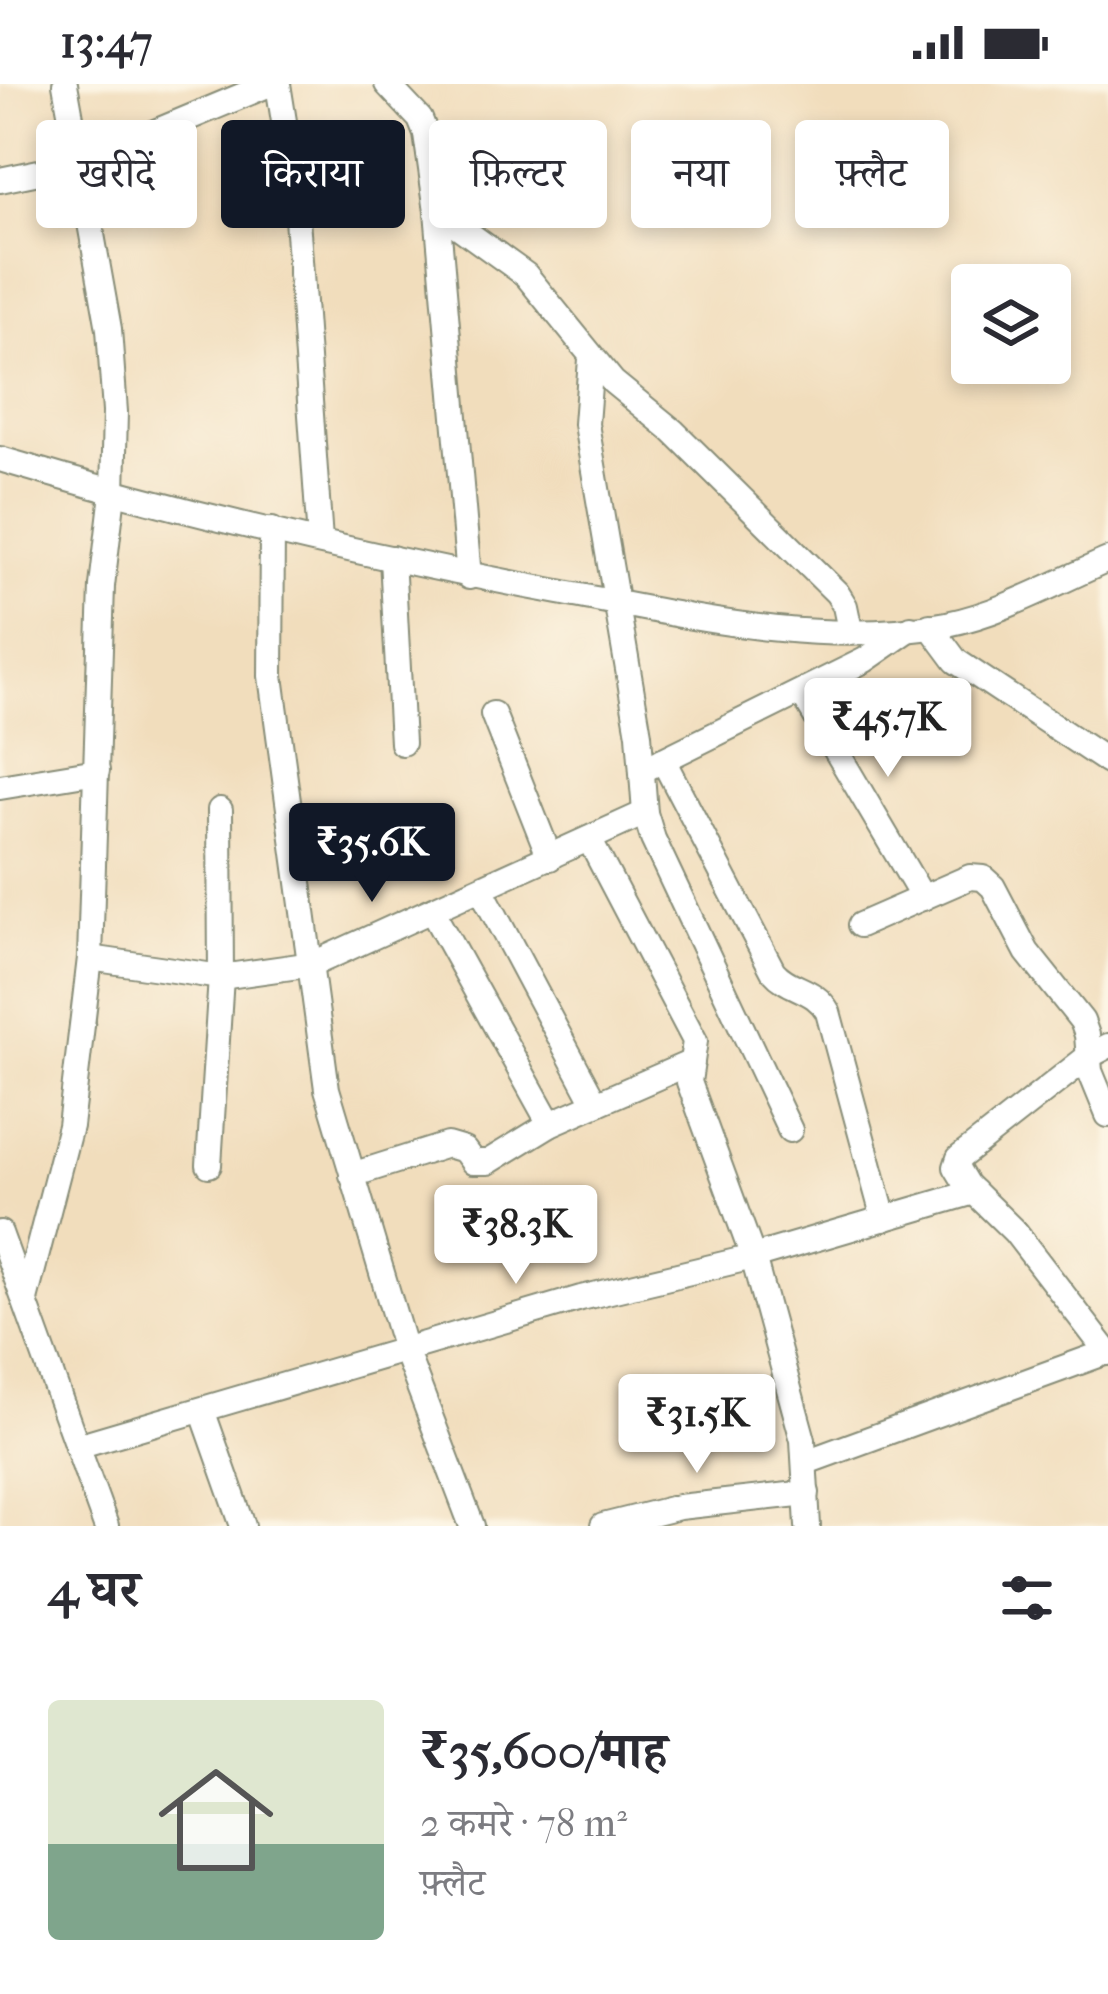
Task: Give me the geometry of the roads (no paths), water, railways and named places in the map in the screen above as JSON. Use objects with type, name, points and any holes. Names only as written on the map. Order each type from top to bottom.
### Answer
[{"type":"street","points":[[64,84],[70,120]]},
{"type":"street","points":[[186,120],[274,84],[295,190],[320,541]]},
{"type":"street","points":[[387,84],[420,119],[429,155]]},
{"type":"street","points":[[0,180],[36,173]]},
{"type":"street","points":[[25,1300],[70,1126],[91,958],[102,586],[116,412],[109,329],[90,228]]},
{"type":"street","points":[[439,228],[470,577]]},
{"type":"street","points":[[461,228],[526,274],[613,382],[673,430],[836,593],[845,605],[850,631]]},
{"type":"street","points":[[591,359],[586,424],[616,603],[653,765],[773,971],[781,980],[820,997],[884,1219]]},
{"type":"street","points":[[0,459],[113,493],[470,577],[760,627],[850,631],[921,627],[984,613],[1108,560]]},
{"type":"street","points":[[272,530],[271,676],[327,1089],[404,1350],[472,1526]]},
{"type":"street","points":[[392,558],[402,743]]},
{"type":"street","points":[[653,765],[802,693],[921,627]]},
{"type":"street","points":[[921,627],[956,661],[1108,762]]},
{"type":"street","points":[[802,693],[922,898]]},
{"type":"street","points":[[493,715],[550,858]]},
{"type":"street","points":[[653,765],[644,813],[653,838],[790,1130]]},
{"type":"street","points":[[0,787],[97,771]]},
{"type":"street","points":[[209,1165],[221,977],[220,810]]},
{"type":"street","points":[[91,958],[221,977],[313,964],[644,813]]},
{"type":"street","points":[[589,839],[695,1041],[689,1082],[753,1257],[806,1462],[808,1526]]},
{"type":"street","points":[[860,925],[970,877],[983,878],[1098,1051],[1090,1071],[1108,1115]]},
{"type":"street","points":[[481,889],[595,1103]]},
{"type":"street","points":[[432,911],[550,1124]]},
{"type":"street","points":[[806,1462],[1108,1352],[1015,1232],[959,1176],[956,1167],[959,1158],[1098,1051]]},
{"type":"street","points":[[352,1175],[447,1145],[464,1150],[473,1162],[488,1162],[550,1124],[692,1062]]},
{"type":"street","points":[[77,1446],[581,1298],[753,1257],[974,1192]]},
{"type":"street","points":[[0,1233],[106,1526]]},
{"type":"street","points":[[202,1410],[242,1526]]},
{"type":"street","points":[[603,1526],[679,1507],[807,1493]]}]
